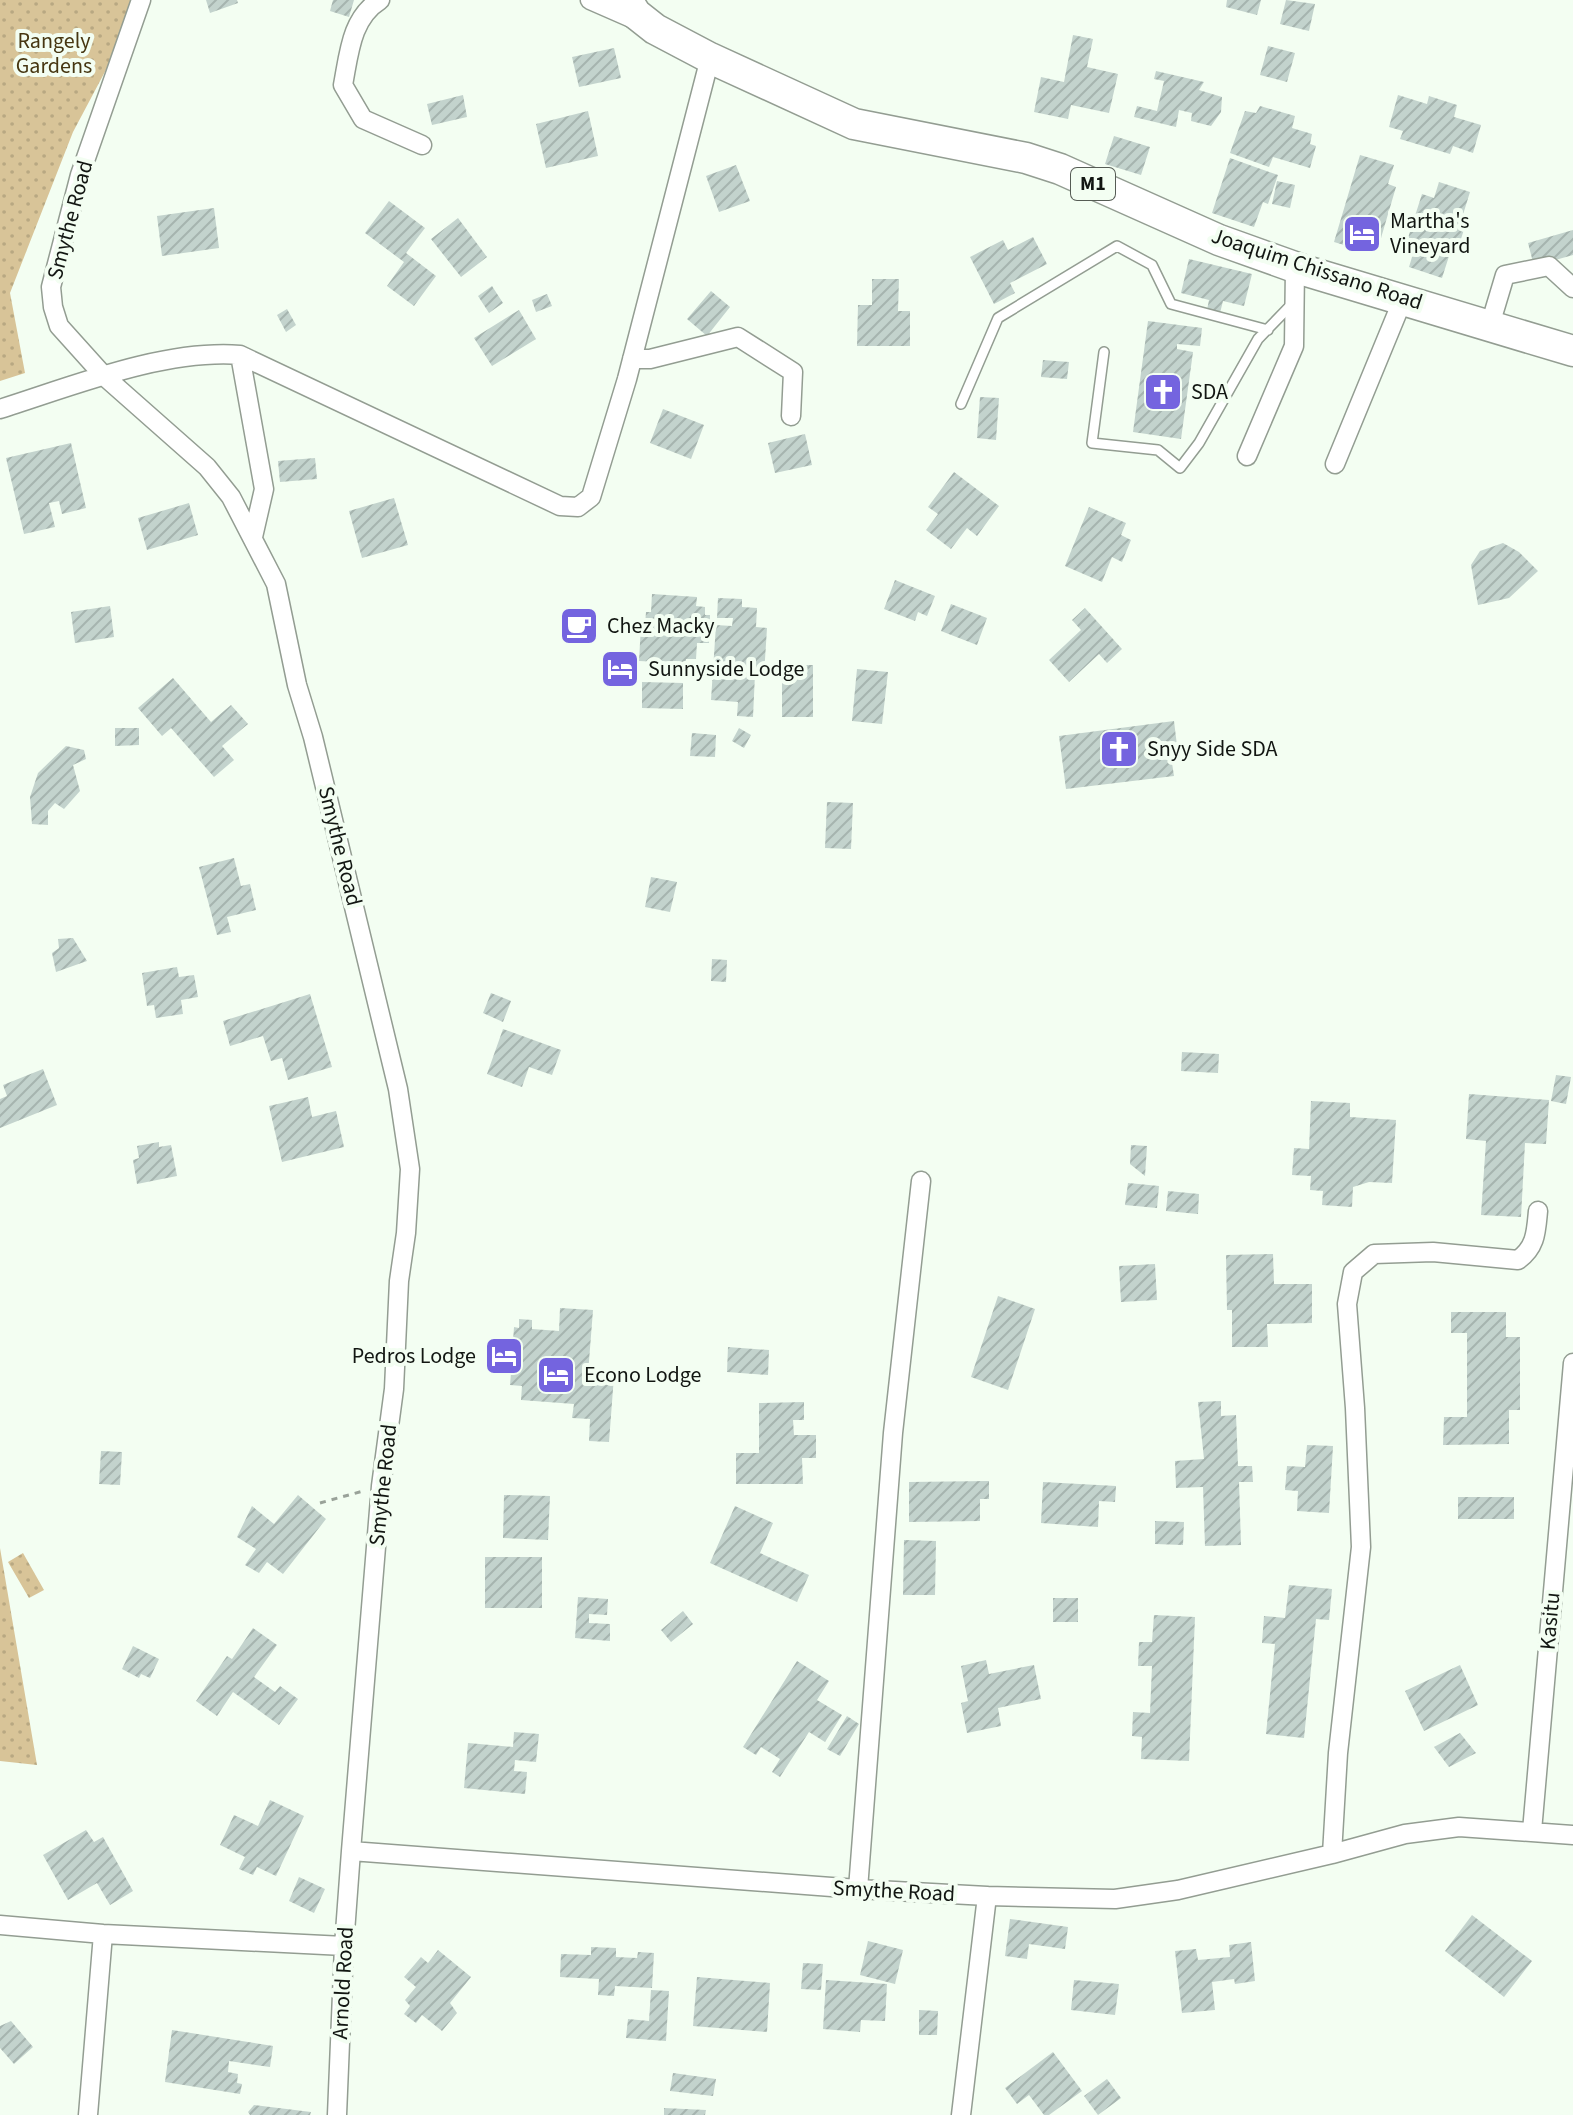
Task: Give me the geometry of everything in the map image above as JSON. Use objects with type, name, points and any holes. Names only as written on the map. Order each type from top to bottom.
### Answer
[{"type":"highway","name":"Joaquim Chissano Road","points":[[627,0],[636,14],[655,29],[710,58],[854,124],[1026,158],[1060,169],[1219,240],[1295,267],[1573,351]]},
{"type":"street","name":"Smythe Road","points":[[141,0],[80,175],[51,287],[53,307],[59,326],[104,376],[207,467],[231,497],[276,584],[297,685],[313,737],[398,1089],[410,1169],[399,1281],[394,1389],[381,1486],[351,1851],[858,1889],[1115,1899],[1178,1890],[1405,1834],[1459,1827],[1573,1835]]},
{"type":"street","points":[[380,0],[367,8],[353,35],[343,85],[363,119],[422,145]]},
{"type":"street","points":[[590,0],[655,29]]},
{"type":"street","points":[[0,409],[104,376],[193,355],[240,355],[560,506],[578,507],[591,497],[632,359],[710,58]]},
{"type":"street","points":[[1490,325],[1505,275],[1549,266],[1573,288]]},
{"type":"street","points":[[1247,456],[1294,346],[1295,267]]},
{"type":"street","points":[[1335,464],[1403,299]]},
{"type":"street","points":[[632,359],[650,359],[738,337],[793,372],[791,416]]},
{"type":"street","points":[[240,355],[264,489],[253,537]]},
{"type":"street","points":[[858,1889],[893,1433],[921,1181]]},
{"type":"street","points":[[1332,1854],[1338,1753],[1361,1547],[1347,1304],[1353,1272],[1374,1254],[1433,1252],[1518,1260],[1528,1253],[1536,1237],[1538,1211]]},
{"type":"street","name":"Kasitu","points":[[1532,1831],[1573,1363]]},
{"type":"street","name":"Arnold Road","points":[[337,2115],[351,1851]]},
{"type":"street","points":[[961,2115],[987,1896]]},
{"type":"street","points":[[0,1925],[103,1934],[344,1946]]},
{"type":"street","points":[[88,2115],[103,1934]]},
{"type":"lane","points":[[961,404],[998,318],[1117,246],[1152,265],[1171,304],[1268,330]]},
{"type":"lane","points":[[1104,352],[1092,443],[1158,450],[1180,468],[1199,443],[1258,339],[1294,302]]},
{"type":"path","points":[[320,1503],[381,1486]]},
{"type":"green space","name":"Rangely Gardens","points":[[0,0],[143,0],[73,132],[10,293],[25,373],[0,381]]},
{"type":"green space","points":[[0,1548],[37,1765],[0,1761]]},
{"type":"green space","points":[[23,1553],[44,1590],[29,1598],[8,1562]]},
{"type":"building","points":[[206,0],[237,0],[238,3],[210,13]]},
{"type":"building","points":[[333,0],[354,0],[349,17],[330,11]]},
{"type":"building","points":[[1227,0],[1261,0],[1257,15],[1226,7]]},
{"type":"building","points":[[1286,0],[1315,4],[1309,31],[1280,24]]},
{"type":"building","points":[[1073,35],[1093,39],[1087,67],[1118,74],[1109,113],[1071,105],[1068,119],[1034,112],[1041,77],[1064,82]]},
{"type":"building","points":[[1268,46],[1295,53],[1287,82],[1260,75]]},
{"type":"building","points":[[614,48],[621,78],[579,87],[572,57]]},
{"type":"building","points":[[1156,71],[1204,82],[1199,90],[1222,97],[1221,112],[1211,126],[1191,121],[1192,113],[1179,110],[1176,127],[1134,117],[1137,106],[1157,111],[1164,81],[1154,79]]},
{"type":"building","points":[[463,95],[467,117],[432,125],[427,104]]},
{"type":"building","points":[[1398,95],[1427,104],[1429,96],[1457,105],[1454,117],[1481,125],[1473,153],[1453,146],[1450,154],[1400,139],[1403,131],[1389,127]]},
{"type":"building","points":[[1260,106],[1295,116],[1292,128],[1312,134],[1310,144],[1316,146],[1310,168],[1273,157],[1269,167],[1230,153],[1245,111],[1256,113]]},
{"type":"building","points":[[588,111],[598,156],[546,168],[536,124]]},
{"type":"building","points":[[1114,136],[1150,147],[1141,175],[1105,164]]},
{"type":"building","points":[[1360,155],[1394,165],[1388,184],[1396,187],[1381,238],[1369,234],[1364,251],[1334,242]]},
{"type":"building","points":[[1230,158],[1278,175],[1268,204],[1263,202],[1254,227],[1212,213]]},
{"type":"building","points":[[736,165],[750,201],[719,212],[706,176]]},
{"type":"building","points":[[1277,181],[1295,185],[1290,208],[1272,204]]},
{"type":"building","points":[[1439,182],[1470,192],[1461,221],[1466,223],[1456,255],[1450,253],[1442,278],[1409,267],[1416,244],[1407,241],[1422,194],[1434,198]]},
{"type":"building","points":[[389,201],[425,228],[406,253],[436,276],[414,306],[387,286],[404,262],[365,233]]},
{"type":"building","points":[[214,208],[219,248],[162,256],[157,216]]},
{"type":"building","points":[[458,218],[487,257],[461,277],[431,239]]},
{"type":"building","points":[[1573,230],[1573,255],[1534,266],[1528,243]]},
{"type":"building","points":[[1033,237],[1047,264],[1010,283],[1015,293],[994,304],[970,257],[1003,240],[1008,250]]},
{"type":"building","points":[[1189,259],[1252,274],[1244,306],[1223,301],[1220,313],[1207,310],[1209,300],[1181,293]]},
{"type":"building","points":[[872,279],[899,279],[898,311],[910,311],[910,346],[857,346],[858,305],[872,305]]},
{"type":"building","points":[[492,286],[503,303],[489,313],[478,296]]},
{"type":"building","points":[[711,291],[730,307],[707,336],[687,319]]},
{"type":"building","points":[[547,294],[552,306],[536,312],[532,300]]},
{"type":"building","points":[[287,309],[296,325],[286,332],[277,315]]},
{"type":"building","points":[[519,310],[536,339],[492,366],[474,338]]},
{"type":"building","name":"SDA","points":[[1148,321],[1202,328],[1200,346],[1177,344],[1177,349],[1193,352],[1181,439],[1133,432]]},
{"type":"building","points":[[1043,360],[1069,362],[1067,379],[1041,377]]},
{"type":"building","points":[[980,397],[999,398],[996,440],[977,438]]},
{"type":"building","points":[[663,409],[704,425],[691,459],[650,443]]},
{"type":"building","points":[[805,434],[812,465],[775,473],[768,443]]},
{"type":"building","points":[[71,443],[86,508],[62,514],[59,501],[49,503],[55,527],[24,534],[6,458]]},
{"type":"building","points":[[315,458],[317,479],[280,482],[278,461]]},
{"type":"building","points":[[954,472],[999,506],[977,536],[967,528],[951,549],[926,530],[938,514],[928,507]]},
{"type":"building","points":[[394,498],[408,545],[362,558],[349,511]]},
{"type":"building","points":[[189,503],[198,535],[147,550],[138,518]]},
{"type":"building","points":[[1089,507],[1126,523],[1121,535],[1131,540],[1122,562],[1112,557],[1102,582],[1065,566]]},
{"type":"building","points":[[1503,543],[1519,552],[1538,571],[1509,598],[1478,605],[1471,565],[1480,551]]},
{"type":"building","points":[[895,580],[935,596],[927,616],[918,612],[915,621],[884,609]]},
{"type":"building","points":[[652,594],[697,597],[696,606],[705,607],[705,615],[710,615],[709,643],[697,643],[696,659],[686,659],[685,674],[660,672],[661,662],[639,661],[641,625],[645,625],[646,612],[651,612]]},
{"type":"building","points":[[718,598],[742,599],[742,607],[757,608],[756,627],[767,628],[764,675],[755,674],[753,717],[737,716],[738,702],[711,700],[716,625],[732,626],[733,618],[717,618]]},
{"type":"building","points":[[951,604],[987,618],[977,645],[941,631]]},
{"type":"building","points":[[110,606],[114,637],[75,643],[71,612]]},
{"type":"building","points":[[1085,608],[1122,649],[1107,663],[1099,654],[1069,682],[1049,660],[1081,630],[1072,620]]},
{"type":"building","points":[[782,665],[813,665],[813,717],[782,717]]},
{"type":"building","points":[[857,669],[888,672],[882,724],[852,721]]},
{"type":"building","points":[[173,678],[211,722],[231,705],[248,724],[222,746],[234,760],[214,777],[171,728],[162,736],[138,708]]},
{"type":"building","points":[[642,682],[683,683],[683,709],[642,708]]},
{"type":"building","name":"Snyy Side SDA","points":[[1174,721],[1179,762],[1172,763],[1174,776],[1066,789],[1059,736]]},
{"type":"building","points":[[115,728],[139,728],[139,745],[115,746]]},
{"type":"building","points":[[739,728],[751,735],[744,748],[732,741]]},
{"type":"building","points":[[692,733],[716,735],[715,757],[690,756]]},
{"type":"building","points":[[66,746],[84,750],[86,759],[73,765],[80,791],[64,809],[55,803],[48,811],[48,825],[32,824],[30,797],[38,773]]},
{"type":"building","points":[[827,802],[853,803],[851,849],[825,848]]},
{"type":"building","points":[[234,858],[241,886],[250,884],[256,910],[227,917],[231,932],[217,935],[199,867]]},
{"type":"building","points":[[651,877],[677,882],[670,912],[645,907]]},
{"type":"building","points":[[73,938],[87,961],[56,972],[52,953],[59,948],[58,939]]},
{"type":"building","points":[[712,959],[727,960],[726,982],[711,981]]},
{"type":"building","points":[[177,967],[179,977],[194,975],[198,997],[181,1000],[183,1014],[156,1018],[154,1005],[147,1006],[142,973]]},
{"type":"building","points":[[491,993],[511,1001],[503,1022],[483,1013]]},
{"type":"building","points":[[310,994],[332,1067],[288,1080],[282,1058],[271,1061],[263,1036],[230,1046],[223,1021]]},
{"type":"building","points":[[503,1029],[561,1050],[552,1075],[529,1067],[522,1087],[487,1074]]},
{"type":"building","points":[[1182,1052],[1219,1054],[1218,1073],[1181,1071]]},
{"type":"building","points":[[43,1069],[57,1105],[0,1128],[0,1099],[7,1096],[3,1085]]},
{"type":"building","points":[[1556,1075],[1571,1077],[1566,1104],[1551,1101]]},
{"type":"building","points":[[1469,1094],[1549,1100],[1546,1144],[1525,1143],[1521,1217],[1481,1215],[1486,1141],[1466,1139]]},
{"type":"building","points":[[308,1097],[312,1117],[336,1111],[344,1147],[282,1162],[269,1106]]},
{"type":"building","points":[[1311,1101],[1350,1103],[1350,1117],[1396,1120],[1392,1183],[1369,1182],[1353,1187],[1352,1207],[1322,1205],[1323,1191],[1310,1190],[1311,1176],[1292,1175],[1294,1148],[1309,1149]]},
{"type":"building","points":[[159,1142],[159,1147],[171,1145],[177,1176],[137,1184],[133,1160],[139,1158],[137,1146]]},
{"type":"building","points":[[1131,1145],[1147,1146],[1145,1176],[1130,1164]]},
{"type":"building","points":[[1128,1183],[1159,1186],[1157,1208],[1125,1205]]},
{"type":"building","points":[[1168,1191],[1199,1194],[1198,1214],[1166,1211]]},
{"type":"building","points":[[1273,1254],[1274,1284],[1312,1284],[1312,1323],[1267,1324],[1268,1347],[1232,1347],[1232,1310],[1227,1310],[1226,1255]]},
{"type":"building","points":[[1155,1264],[1157,1300],[1121,1302],[1119,1266]]},
{"type":"building","points":[[998,1296],[1035,1309],[1008,1390],[971,1377]]},
{"type":"building","name":"Econo Lodge","points":[[560,1308],[593,1310],[588,1374],[614,1376],[609,1442],[589,1441],[590,1419],[572,1418],[574,1404],[521,1400],[522,1386],[510,1385],[511,1373],[494,1372],[495,1359],[512,1356],[514,1327],[519,1328],[519,1319],[532,1320],[532,1329],[559,1331]]},
{"type":"building","points":[[1451,1312],[1506,1312],[1506,1337],[1520,1337],[1520,1410],[1509,1410],[1509,1444],[1443,1445],[1444,1417],[1467,1417],[1467,1333],[1451,1333]]},
{"type":"building","points":[[728,1347],[769,1350],[768,1375],[727,1372]]},
{"type":"building","points":[[1221,1401],[1221,1416],[1236,1415],[1238,1466],[1252,1466],[1253,1482],[1239,1482],[1241,1545],[1205,1546],[1203,1487],[1176,1488],[1175,1461],[1204,1459],[1198,1402]]},
{"type":"building","points":[[804,1402],[804,1420],[793,1420],[794,1435],[816,1435],[816,1458],[802,1458],[803,1484],[736,1484],[736,1453],[759,1453],[759,1403]]},
{"type":"building","points":[[1307,1445],[1333,1446],[1329,1513],[1297,1511],[1298,1491],[1285,1490],[1287,1466],[1305,1467]]},
{"type":"building","points":[[101,1451],[122,1452],[120,1485],[99,1484]]},
{"type":"building","points":[[989,1481],[989,1499],[980,1499],[980,1521],[909,1522],[909,1482]]},
{"type":"building","points":[[1043,1482],[1116,1486],[1115,1502],[1099,1501],[1098,1527],[1041,1523]]},
{"type":"building","points":[[298,1495],[326,1519],[283,1574],[267,1562],[259,1573],[245,1565],[256,1549],[237,1537],[252,1506],[274,1524]]},
{"type":"building","points":[[504,1495],[550,1496],[548,1540],[503,1538]]},
{"type":"building","points":[[1458,1497],[1514,1497],[1514,1519],[1458,1519]]},
{"type":"building","points":[[735,1506],[773,1523],[760,1553],[809,1575],[797,1602],[710,1563]]},
{"type":"building","points":[[1155,1521],[1184,1522],[1183,1545],[1155,1544]]},
{"type":"building","points":[[904,1540],[936,1541],[935,1595],[903,1595]]},
{"type":"building","points":[[485,1557],[542,1557],[542,1608],[485,1608]]},
{"type":"building","points":[[1289,1585],[1332,1589],[1329,1620],[1316,1619],[1304,1738],[1266,1734],[1275,1644],[1262,1643],[1264,1616],[1285,1618]]},
{"type":"building","points":[[578,1597],[608,1599],[607,1615],[589,1614],[589,1623],[610,1624],[610,1641],[575,1638]]},
{"type":"building","points":[[1053,1598],[1078,1598],[1078,1622],[1053,1622]]},
{"type":"building","points":[[683,1611],[693,1624],[671,1642],[661,1630]]},
{"type":"building","points":[[1154,1615],[1195,1617],[1189,1761],[1141,1759],[1142,1737],[1132,1736],[1133,1712],[1150,1713],[1152,1666],[1138,1666],[1139,1642],[1152,1642]]},
{"type":"building","points":[[253,1628],[277,1645],[254,1677],[275,1692],[280,1686],[298,1699],[279,1725],[233,1692],[217,1716],[196,1701],[227,1656],[232,1659]]},
{"type":"building","points":[[133,1646],[159,1659],[150,1678],[141,1674],[139,1678],[122,1669]]},
{"type":"building","points":[[986,1660],[989,1674],[1034,1665],[1041,1699],[998,1708],[1001,1726],[967,1733],[961,1703],[968,1701],[961,1666]]},
{"type":"building","points":[[797,1661],[829,1681],[817,1700],[842,1715],[825,1742],[809,1732],[780,1777],[772,1772],[780,1759],[761,1747],[756,1755],[743,1747]]},
{"type":"building","points":[[1460,1665],[1478,1705],[1424,1731],[1405,1691]]},
{"type":"building","points":[[847,1716],[859,1724],[840,1756],[827,1749]]},
{"type":"building","points":[[514,1732],[539,1734],[536,1762],[515,1760],[514,1771],[527,1772],[525,1794],[464,1788],[468,1743],[513,1747]]},
{"type":"building","points":[[1460,1733],[1476,1753],[1449,1767],[1434,1747]]},
{"type":"building","points":[[270,1800],[304,1816],[276,1876],[257,1867],[253,1875],[239,1869],[245,1857],[220,1845],[234,1815],[258,1826]]},
{"type":"building","points":[[86,1830],[94,1842],[103,1837],[133,1891],[110,1905],[97,1883],[68,1900],[43,1855]]},
{"type":"building","points":[[299,1877],[325,1889],[314,1913],[289,1901]]},
{"type":"building","points":[[1472,1915],[1532,1961],[1504,1997],[1445,1951]]},
{"type":"building","points":[[1010,1919],[1068,1927],[1065,1949],[1029,1944],[1027,1959],[1005,1956]]},
{"type":"building","points":[[868,1941],[903,1950],[895,1984],[860,1975]]},
{"type":"building","points":[[1251,1942],[1255,1981],[1235,1984],[1234,1979],[1212,1982],[1215,2010],[1182,2013],[1175,1951],[1196,1949],[1198,1960],[1230,1957],[1229,1945]]},
{"type":"building","points":[[591,1947],[616,1948],[616,1957],[637,1958],[638,1952],[654,1953],[652,1988],[615,1986],[614,1996],[598,1995],[599,1979],[560,1977],[561,1954],[591,1955]]},
{"type":"building","points":[[438,1950],[471,1977],[450,2003],[457,2013],[442,2031],[422,2015],[416,2023],[404,2014],[410,2006],[405,2000],[416,1987],[404,1977],[421,1957],[428,1963]]},
{"type":"building","points":[[803,1963],[823,1964],[821,1990],[801,1989]]},
{"type":"building","points":[[697,1977],[770,1983],[767,2032],[693,2026]]},
{"type":"building","points":[[826,1980],[887,1984],[885,2021],[861,2020],[860,2032],[823,2029]]},
{"type":"building","points":[[1074,1980],[1119,1984],[1115,2015],[1071,2010]]},
{"type":"building","points":[[651,1990],[669,1991],[666,2041],[626,2038],[628,2019],[649,2021]]},
{"type":"building","points":[[919,2010],[938,2011],[937,2035],[919,2035]]},
{"type":"building","points":[[11,2021],[33,2047],[14,2064],[0,2048],[0,2026]]},
{"type":"building","points":[[172,2030],[273,2046],[270,2067],[229,2061],[228,2072],[238,2074],[237,2083],[242,2084],[240,2094],[165,2082]]},
{"type":"building","points":[[1053,2052],[1082,2091],[1049,2115],[1044,2115],[1029,2095],[1017,2104],[1005,2088]]},
{"type":"building","points":[[673,2073],[716,2079],[713,2096],[670,2091]]},
{"type":"building","points":[[1107,2079],[1121,2098],[1098,2115],[1084,2096]]},
{"type":"building","points":[[254,2105],[311,2112],[310,2115],[250,2115],[248,2112]]},
{"type":"building","points":[[664,2108],[706,2110],[705,2115],[664,2115]]},
{"type":"place","name":"Martha's Vineyard","points":[[1362,234]]},
{"type":"place","name":"SDA","points":[[1163,392]]},
{"type":"place","name":"Chez Macky","points":[[579,626]]},
{"type":"place","name":"Sunnyside Lodge","points":[[620,669]]},
{"type":"place","name":"Snyy Side SDA","points":[[1119,749]]},
{"type":"place","name":"Pedros Lodge","points":[[504,1356]]},
{"type":"place","name":"Econo Lodge","points":[[556,1375]]}]
